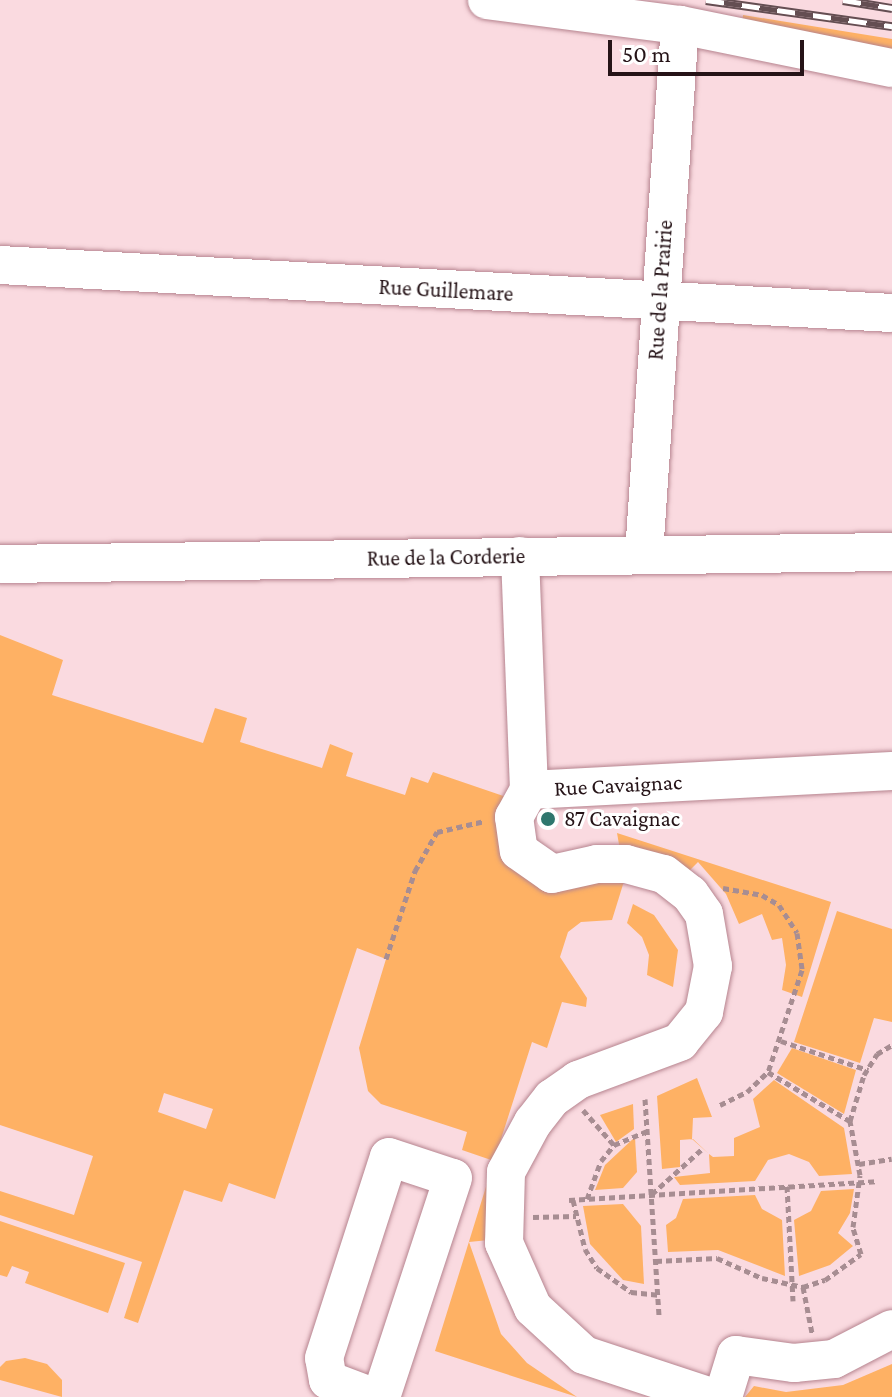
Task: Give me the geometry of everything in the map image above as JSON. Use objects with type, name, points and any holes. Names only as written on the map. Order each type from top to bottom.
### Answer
[{"type":"street","points":[[487,0],[680,25],[892,68]]},
{"type":"street","name":"Rue de la Prairie","points":[[644,554],[680,25]]},
{"type":"street","name":"Rue Guillemare","points":[[0,265],[892,313]]},
{"type":"street","name":"Rue de la Corderie","points":[[0,564],[892,552]]},
{"type":"street","name":"Rue Cavaignac","points":[[520,556],[521,803],[892,771]]},
{"type":"street","points":[[521,803],[519,851],[536,866],[552,874],[626,864],[664,874],[690,894],[712,937],[711,990],[692,1030],[653,1055],[562,1091],[533,1122],[506,1172],[504,1243],[533,1308],[584,1355],[711,1397]]},
{"type":"street","points":[[373,1397],[328,1380],[324,1358],[389,1157],[453,1178],[381,1397]]},
{"type":"street","points":[[723,1397],[736,1355],[817,1361],[867,1345],[892,1329]]},
{"type":"path","points":[[386,959],[415,871],[437,832],[521,803]]},
{"type":"path","points":[[720,1105],[747,1092],[768,1072],[781,1041],[802,970],[797,933],[779,905],[762,895],[721,888]]},
{"type":"path","points":[[781,1041],[868,1070]]},
{"type":"path","points":[[656,1261],[717,1258],[803,1287],[825,1280],[861,1254],[853,1227],[861,1182],[850,1121],[868,1070],[877,1054],[892,1045]]},
{"type":"path","points":[[768,1072],[850,1121]]},
{"type":"path","points":[[562,1091],[614,1145]]},
{"type":"path","points":[[645,1099],[659,1315]]},
{"type":"path","points":[[587,1199],[601,1161],[614,1145],[647,1131]]},
{"type":"path","points":[[652,1195],[703,1148]]},
{"type":"path","points":[[859,1164],[892,1159]]},
{"type":"path","points":[[658,1295],[631,1292],[597,1268],[585,1249],[571,1200],[876,1181]]},
{"type":"path","points":[[787,1186],[793,1301]]},
{"type":"path","points":[[505,1218],[576,1216]]},
{"type":"path","points":[[803,1287],[817,1361]]},
{"type":"shaded area","points":[[743,15],[892,39],[892,58],[742,26]]},
{"type":"shaded area","points":[[0,635],[63,660],[52,695],[203,743],[215,708],[247,718],[240,742],[322,768],[330,744],[353,753],[346,776],[405,795],[411,777],[428,783],[433,772],[512,799],[552,891],[625,878],[612,920],[581,922],[568,932],[560,957],[587,998],[586,1007],[562,1002],[547,1048],[532,1042],[494,1161],[462,1150],[467,1132],[381,1104],[368,1091],[359,1048],[386,959],[357,948],[275,1199],[229,1183],[222,1202],[184,1190],[138,1323],[124,1318],[142,1262],[0,1215],[0,1191],[74,1215],[93,1156],[0,1125]],"holes":[[[164,1093],[213,1109],[206,1129],[158,1112]]]},
{"type":"shaded area","points":[[617,833],[831,902],[802,997],[782,990],[786,965],[782,938],[772,940],[762,914],[739,924],[726,894],[698,862],[683,877],[621,856]]},
{"type":"shaded area","points":[[633,904],[654,915],[678,950],[673,987],[647,975],[649,955],[642,937],[627,923]]},
{"type":"shaded area","points":[[837,911],[892,929],[892,1022],[874,1018],[860,1063],[794,1042]]},
{"type":"shaded area","points":[[792,1048],[856,1070],[844,1114],[777,1073]]},
{"type":"shaded area","points":[[697,1078],[712,1117],[693,1118],[692,1139],[680,1140],[680,1167],[662,1169],[657,1096]]},
{"type":"shaded area","points":[[774,1080],[844,1128],[852,1174],[819,1176],[809,1162],[789,1154],[768,1160],[755,1181],[680,1185],[674,1177],[710,1173],[709,1154],[713,1157],[734,1156],[734,1138],[760,1127],[753,1099]]},
{"type":"shaded area","points":[[633,1104],[634,1129],[616,1142],[600,1115]]},
{"type":"shaded area","points":[[635,1137],[637,1172],[623,1188],[595,1190],[605,1165]]},
{"type":"shaded area","points":[[494,1161],[486,1209],[489,1240],[469,1242],[501,1334],[527,1363],[577,1397],[435,1351]]},
{"type":"shaded area","points":[[854,1189],[850,1213],[838,1233],[853,1246],[830,1265],[799,1276],[794,1220],[811,1211],[821,1191]]},
{"type":"shaded area","points":[[755,1195],[762,1209],[782,1220],[785,1276],[718,1250],[668,1252],[666,1225],[676,1218],[683,1199]]},
{"type":"shaded area","points":[[623,1204],[641,1226],[644,1284],[623,1280],[590,1244],[583,1206]]},
{"type":"shaded area","points":[[0,1221],[125,1263],[108,1313],[25,1283],[29,1272],[12,1266],[7,1277],[0,1275]]},
{"type":"shaded area","points":[[25,1358],[47,1364],[62,1380],[62,1397],[0,1380],[0,1367],[6,1361]]},
{"type":"shaded area","points":[[892,1364],[892,1397],[745,1397],[754,1386],[786,1392],[843,1385]]},
{"type":"railway","points":[[706,0],[892,26]]},
{"type":"railway","points":[[843,0],[892,8]]},
{"type":"place","name":"87 Cavaignac","points":[[548,819]]}]
